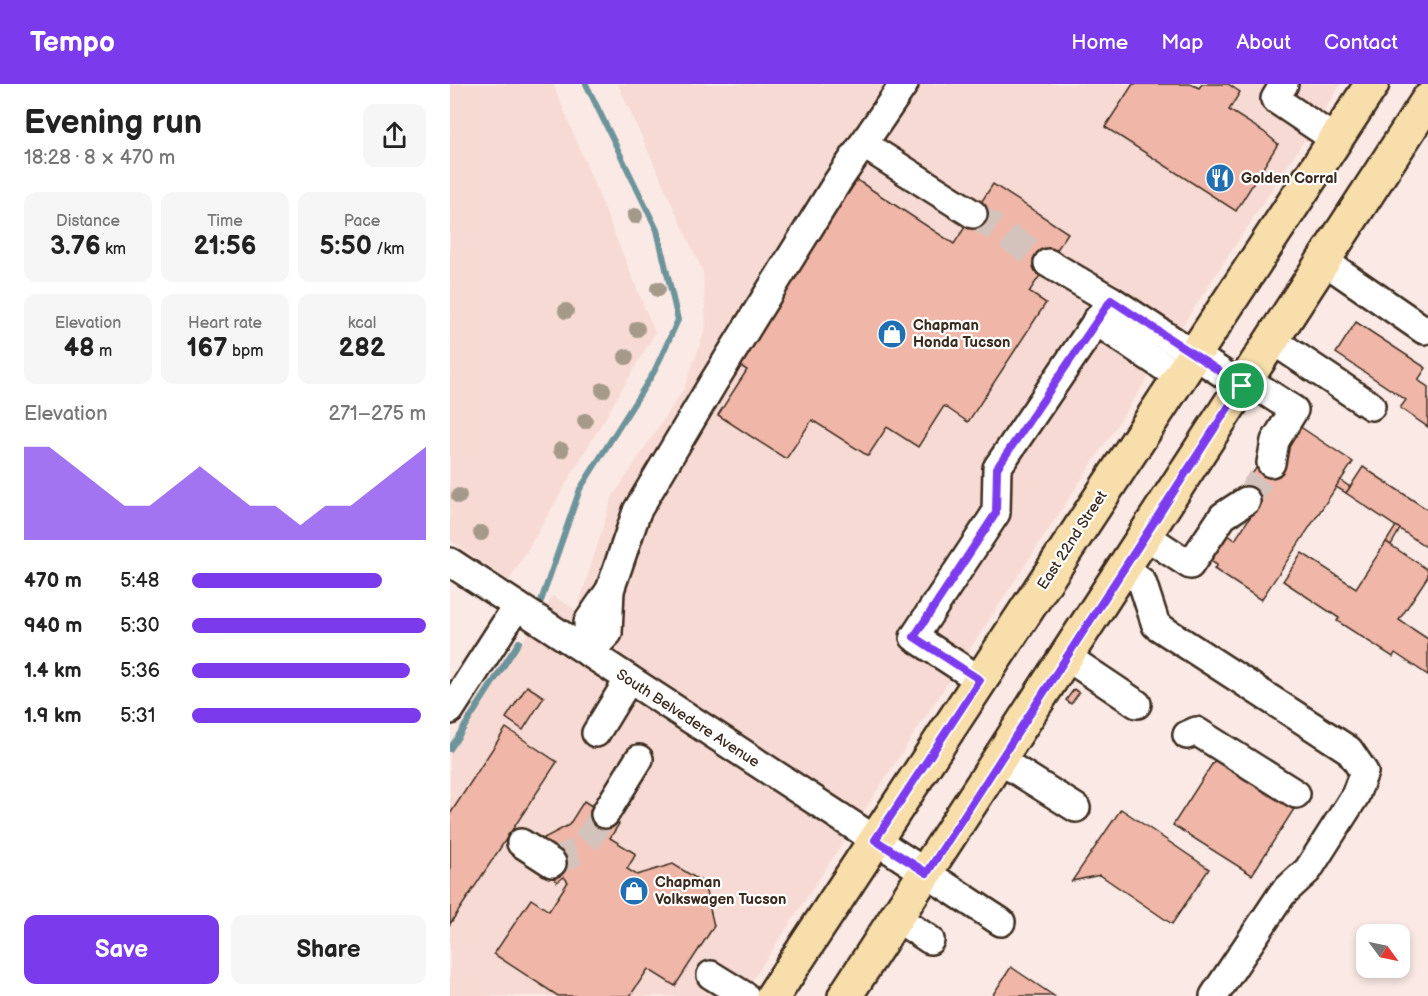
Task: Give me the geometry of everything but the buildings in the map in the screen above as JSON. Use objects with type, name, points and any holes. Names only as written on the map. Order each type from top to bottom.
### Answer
[{"type":"main road","name":"East 22nd Street","points":[[773,996],[1372,84]]},
{"type":"main road","points":[[845,996],[1428,100]]},
{"type":"street","points":[[589,653],[608,633],[610,590],[636,511],[754,316],[863,144],[904,84]]},
{"type":"street","points":[[1284,84],[1275,99],[1336,140]]},
{"type":"street","points":[[863,144],[973,214]]},
{"type":"street","points":[[1324,261],[1424,330]]},
{"type":"street","points":[[1048,263],[1103,310],[1187,366],[1244,383],[1294,410],[1275,441],[1271,463]]},
{"type":"street","points":[[980,680],[914,637],[996,513],[997,468],[1103,310]]},
{"type":"street","points":[[1272,340],[1371,406]]},
{"type":"street","points":[[1146,536],[1190,565],[1223,516],[1246,501]]},
{"type":"street","name":"South Belvedere Avenue","points":[[450,562],[1001,922]]},
{"type":"street","points":[[1124,569],[1142,582],[1156,625],[1349,750],[1364,772],[1355,796],[1308,870],[1282,894],[1214,996]]},
{"type":"street","points":[[450,710],[517,606]]},
{"type":"street","points":[[1067,657],[1137,704]]},
{"type":"street","points":[[596,733],[629,679]]},
{"type":"street","points":[[1187,735],[1196,731],[1296,794]]},
{"type":"street","points":[[605,814],[639,759]]},
{"type":"street","points":[[1000,760],[1076,807]]},
{"type":"street","points":[[521,843],[552,863]]},
{"type":"street","points":[[897,918],[930,939]]},
{"type":"street","points":[[711,975],[746,996]]},
{"type":"shaded area","points":[[450,84],[553,84],[655,333],[509,581],[450,540]]},
{"type":"shaded area","points":[[618,84],[1341,84],[742,996],[450,996],[450,750],[553,596],[577,611],[612,498],[685,387],[706,327],[703,272]]},
{"type":"waterway","points":[[541,601],[580,489],[654,372],[678,320],[657,230],[586,84]]},
{"type":"waterway","points":[[450,749],[519,642]]},
{"type":"tunnel","points":[[973,214],[1048,263]]},
{"type":"tunnel","points":[[1246,501],[1271,463]]},
{"type":"tunnel","points":[[552,863],[580,850],[605,814]]},
{"type":"place","name":"Golden Corral","points":[[1220,178]]},
{"type":"place","name":"Chapman Honda Tucson","points":[[892,334]]},
{"type":"place","name":"Chapman Volkswagen Tucson","points":[[634,891]]},
{"type":"route","points":[[1111,300],[1242,386],[927,873],[875,840],[980,680],[914,637],[996,513],[997,468],[1111,300]]}]
